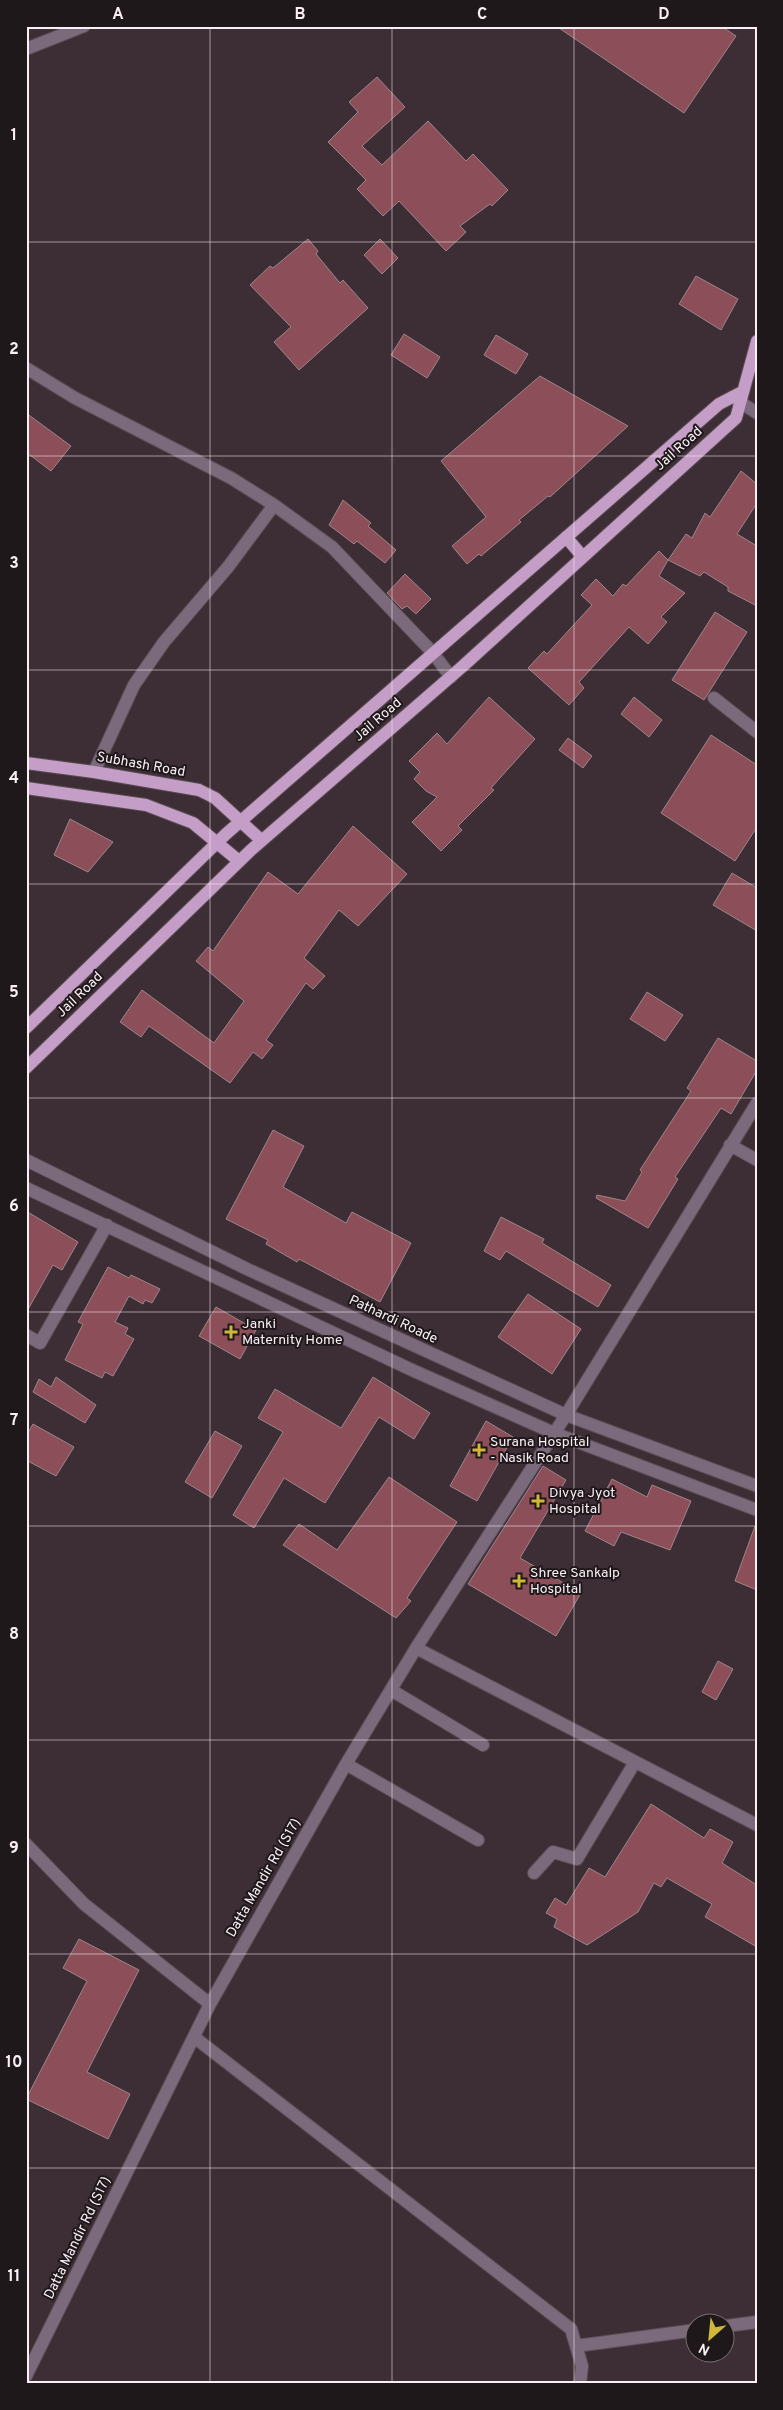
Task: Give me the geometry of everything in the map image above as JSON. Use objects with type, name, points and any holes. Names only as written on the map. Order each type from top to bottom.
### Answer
[{"type":"main road","name":"Jail Road","points":[[26,1068],[261,840],[451,677],[736,418],[738,397],[757,341]]},
{"type":"main road","points":[[26,1028],[217,842],[719,404],[738,397]]},
{"type":"main road","points":[[566,537],[582,558]]},
{"type":"main road","name":"Subhash Road","points":[[26,763],[94,772],[199,790],[215,798],[261,840]]},
{"type":"main road","points":[[26,788],[146,805],[193,823],[239,861]]},
{"type":"street","points":[[26,49],[84,26]]},
{"type":"street","points":[[26,368],[75,398],[232,478],[274,505],[332,547],[433,652],[451,677]]},
{"type":"street","points":[[738,397],[757,413]]},
{"type":"street","points":[[94,772],[134,685],[164,642],[228,567],[274,505]]},
{"type":"street","points":[[714,698],[757,732]]},
{"type":"street","name":"Datta Mandir Rd (S17)","points":[[26,2376],[210,2004],[346,1764],[416,1648],[566,1415],[757,1103]]},
{"type":"street","points":[[730,1145],[757,1160]]},
{"type":"street","name":"Pathardi Roade","points":[[26,1160],[247,1269],[566,1415],[757,1486]]},
{"type":"street","points":[[26,1188],[412,1370],[554,1433],[757,1510]]},
{"type":"street","points":[[26,1335],[40,1343],[107,1226]]},
{"type":"street","points":[[416,1648],[757,1825]]},
{"type":"street","points":[[391,1690],[483,1745]]},
{"type":"street","points":[[534,1873],[553,1852],[577,1859],[635,1762]]},
{"type":"street","points":[[346,1764],[478,1840]]},
{"type":"street","points":[[26,1844],[84,1904],[210,2004]]},
{"type":"street","points":[[194,2037],[570,2329],[582,2366],[580,2384]]},
{"type":"street","points":[[736,2325],[757,2322]]},
{"type":"street","points":[[576,2346],[686,2331]]},
{"type":"building","points":[[556,26],[721,26],[736,36],[684,113]]},
{"type":"building","points":[[377,77],[405,107],[362,146],[382,165],[428,121],[466,161],[473,154],[508,190],[492,206],[490,204],[460,226],[466,232],[446,251],[399,201],[383,216],[357,189],[366,180],[328,142],[358,112],[349,102]]},
{"type":"building","points":[[308,239],[318,251],[316,254],[340,283],[343,280],[368,308],[299,370],[274,342],[291,327],[250,285],[270,266],[273,268]]},
{"type":"building","points":[[380,239],[398,258],[382,274],[364,255]]},
{"type":"building","points":[[696,276],[738,299],[721,330],[679,304]]},
{"type":"building","points":[[404,334],[440,357],[427,378],[391,355]]},
{"type":"building","points":[[496,335],[528,354],[516,374],[484,355]]},
{"type":"building","points":[[540,376],[628,426],[550,497],[548,496],[519,520],[521,522],[481,556],[479,554],[467,564],[452,546],[486,517],[441,461]]},
{"type":"building","points":[[26,413],[71,446],[51,471],[26,452]]},
{"type":"building","points":[[741,471],[757,484],[757,503],[737,534],[757,546],[757,606],[728,591],[728,587],[704,572],[700,576],[668,560],[686,534],[692,538],[705,513],[710,517]]},
{"type":"building","points":[[343,500],[371,523],[368,526],[396,550],[385,563],[357,541],[354,544],[329,525]]},
{"type":"building","points":[[659,551],[668,560],[659,576],[685,593],[661,617],[667,622],[648,644],[629,627],[579,682],[584,688],[569,705],[528,668],[544,651],[547,654],[592,605],[581,595],[596,579],[613,596],[623,584],[626,586]]},
{"type":"building","points":[[405,574],[431,599],[416,614],[407,606],[402,609],[387,593]]},
{"type":"building","points":[[715,612],[747,632],[704,700],[672,680]]},
{"type":"building","points":[[489,697],[535,739],[491,788],[494,790],[458,826],[462,830],[441,851],[412,822],[437,797],[426,791],[414,779],[420,772],[409,761],[437,733],[447,744]]},
{"type":"building","points":[[634,697],[662,720],[649,737],[621,714]]},
{"type":"building","points":[[711,735],[757,765],[757,827],[735,861],[661,813]]},
{"type":"building","points":[[568,738],[592,756],[583,768],[559,750]]},
{"type":"building","points":[[70,819],[113,842],[88,872],[54,855]]},
{"type":"building","points":[[353,826],[407,874],[358,926],[339,910],[304,958],[325,976],[313,989],[306,983],[266,1040],[273,1045],[262,1059],[253,1052],[230,1083],[149,1026],[141,1037],[120,1022],[142,990],[214,1043],[244,1001],[196,961],[208,947],[213,951],[268,872],[298,894]]},
{"type":"building","points":[[732,873],[757,888],[757,931],[713,905]]},
{"type":"building","points":[[647,992],[683,1015],[665,1041],[630,1019]]},
{"type":"building","points":[[718,1038],[757,1061],[757,1070],[731,1114],[721,1108],[675,1177],[678,1179],[648,1228],[596,1198],[597,1195],[625,1201],[642,1172],[640,1170],[691,1091],[687,1088]]},
{"type":"building","points":[[273,1130],[304,1146],[283,1187],[346,1223],[352,1212],[411,1243],[380,1302],[299,1259],[297,1262],[266,1244],[268,1240],[226,1219]]},
{"type":"building","points":[[26,1211],[78,1242],[62,1270],[53,1265],[26,1313]]},
{"type":"building","points":[[501,1217],[544,1239],[542,1243],[611,1285],[598,1307],[506,1251],[500,1260],[484,1251]]},
{"type":"building","points":[[108,1267],[129,1278],[131,1275],[160,1289],[152,1303],[145,1300],[143,1304],[129,1296],[115,1322],[128,1328],[125,1334],[134,1339],[113,1376],[105,1372],[102,1378],[65,1360],[83,1324],[78,1322]]},
{"type":"building","points":[[528,1294],[581,1329],[552,1374],[498,1337]]},
{"type":"building","points":[[216,1307],[256,1330],[240,1359],[199,1336]]},
{"type":"building","points":[[56,1377],[96,1405],[85,1423],[33,1392],[39,1379],[51,1387]]},
{"type":"building","points":[[373,1377],[430,1413],[414,1439],[379,1417],[325,1503],[284,1478],[254,1528],[233,1515],[283,1432],[258,1418],[275,1389],[341,1428]]},
{"type":"building","points":[[486,1421],[513,1437],[477,1501],[450,1486]]},
{"type":"building","points":[[33,1424],[74,1447],[56,1476],[26,1460],[26,1436]]},
{"type":"building","points":[[215,1431],[242,1446],[212,1498],[185,1482]]},
{"type":"building","points":[[543,1466],[566,1480],[520,1558],[581,1593],[556,1636],[468,1584]]},
{"type":"building","points":[[389,1477],[457,1522],[407,1598],[411,1601],[396,1618],[283,1545],[299,1524],[337,1550]]},
{"type":"building","points":[[612,1479],[647,1497],[652,1485],[691,1501],[670,1550],[621,1532],[614,1546],[585,1531]]},
{"type":"building","points":[[755,1526],[757,1527],[757,1590],[735,1581]]},
{"type":"building","points":[[718,1661],[733,1669],[716,1700],[702,1692]]},
{"type":"building","points":[[651,1804],[704,1838],[710,1829],[733,1842],[722,1863],[757,1885],[757,1947],[705,1917],[712,1904],[667,1878],[661,1887],[654,1883],[638,1912],[587,1945],[554,1927],[557,1919],[546,1913],[555,1898],[566,1905],[589,1868],[605,1877]]},
{"type":"building","points":[[79,1939],[139,1970],[87,2072],[130,2094],[108,2139],[26,2099],[87,1981],[63,1968]]},
{"type":"place","name":"Janki Maternity Home","points":[[231,1332]]},
{"type":"place","name":"Surana Hospital - Nasik Road","points":[[479,1450]]},
{"type":"place","name":"Divya Jyot Hospital","points":[[538,1501]]},
{"type":"place","name":"Shree Sankalp Hospital","points":[[519,1581]]}]
